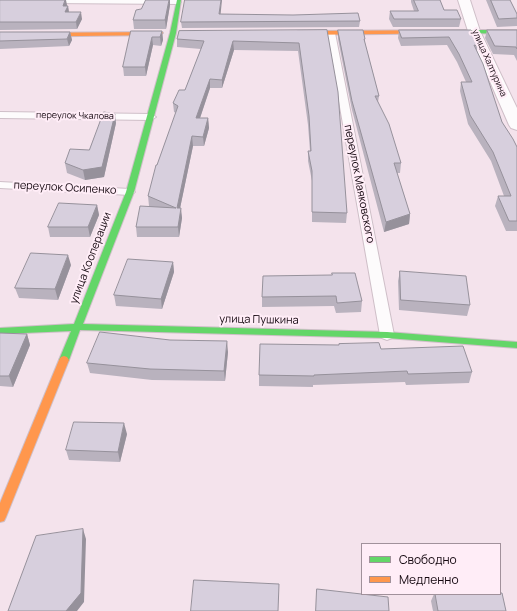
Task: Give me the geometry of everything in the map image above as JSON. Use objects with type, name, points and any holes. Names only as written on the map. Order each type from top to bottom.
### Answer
[{"type":"street","name":"улица Халтурина","points":[[464,0],[474,31],[517,125]]},
{"type":"street","name":"улица Кооперации","points":[[0,517],[130,192],[177,33],[178,1]]},
{"type":"street","points":[[292,33],[517,32]]},
{"type":"street","points":[[0,34],[177,33]]},
{"type":"street","name":"улица Пушкина","points":[[0,330],[77,327],[387,335],[517,345]]},
{"type":"lane","points":[[43,1],[178,1]]},
{"type":"lane","name":"переулок Маяковского","points":[[331,33],[387,335]]},
{"type":"lane","name":"переулок Чкалова","points":[[0,115],[151,117]]},
{"type":"lane","name":"переулок Осипенко","points":[[0,185],[130,192]]},
{"type":"building","points":[[0,0],[65,0],[63,6],[68,6],[65,12],[81,12],[76,22],[0,22]]},
{"type":"building","points":[[146,0],[169,0],[165,20],[133,20],[136,10],[141,9]]},
{"type":"building","points":[[185,0],[221,0],[219,14],[293,15],[358,13],[360,21],[181,22]]},
{"type":"building","points":[[414,0],[440,0],[444,10],[457,10],[461,19],[394,19],[390,11],[418,11]]},
{"type":"building","points":[[491,0],[510,0],[517,14],[517,18],[499,19]]},
{"type":"building","points":[[327,30],[338,92],[347,213],[312,212],[312,171],[308,151],[311,151],[309,116],[299,43],[233,41],[222,80],[210,79],[196,118],[208,118],[203,137],[192,136],[177,208],[181,208],[178,227],[136,227],[140,206],[176,208],[148,196],[156,165],[178,106],[173,103],[179,90],[185,90],[204,41],[177,39],[179,31]]},
{"type":"building","points":[[338,30],[363,30],[379,96],[375,96],[389,124],[401,163],[394,163],[410,214],[386,222],[352,101]]},
{"type":"building","points":[[399,30],[471,30],[478,46],[474,45],[483,64],[502,122],[517,147],[517,221],[509,221],[498,196],[511,196],[493,152],[470,115],[461,82],[472,82],[449,37],[402,38]]},
{"type":"building","points":[[487,30],[517,30],[517,49],[516,47],[495,46]]},
{"type":"building","points":[[131,31],[162,31],[160,37],[152,37],[145,67],[123,67]]},
{"type":"building","points":[[0,32],[70,32],[67,39],[0,41]]},
{"type":"building","points":[[104,112],[115,114],[102,167],[83,170],[65,163],[70,149],[89,150]]},
{"type":"building","points":[[59,203],[97,205],[88,227],[48,227]]},
{"type":"building","points":[[31,253],[68,255],[55,289],[15,288]]},
{"type":"building","points":[[128,259],[173,262],[161,299],[114,295]]},
{"type":"building","points":[[400,271],[466,276],[470,305],[401,300]]},
{"type":"building","points":[[332,273],[355,273],[362,301],[337,303],[336,296],[262,297],[263,276],[332,275]]},
{"type":"building","points":[[100,332],[170,340],[227,341],[224,371],[150,369],[87,363]]},
{"type":"building","points":[[0,333],[27,334],[9,376],[0,376]]},
{"type":"building","points":[[379,343],[381,349],[463,346],[472,372],[408,374],[407,371],[314,376],[259,375],[260,344],[339,345]]},
{"type":"building","points":[[74,422],[124,423],[118,452],[66,450]]},
{"type":"building","points":[[83,529],[81,593],[66,611],[8,611],[36,536]]},
{"type":"building","points":[[194,580],[279,584],[278,611],[191,611]]},
{"type":"building","points":[[317,589],[388,597],[389,611],[316,611]]},
{"type":"building","points":[[502,593],[506,611],[438,611],[435,595],[501,595]]},
{"type":"traffic: fast","points":[[64,360],[130,192],[173,33],[179,0]]},
{"type":"traffic: fast","points":[[465,32],[517,32]]},
{"type":"traffic: fast","points":[[0,331],[77,327],[387,335],[517,345]]},
{"type":"traffic: slow","points":[[298,33],[465,32]]},
{"type":"traffic: slow","points":[[0,35],[160,33]]},
{"type":"traffic: slow","points":[[0,517],[64,360]]}]
